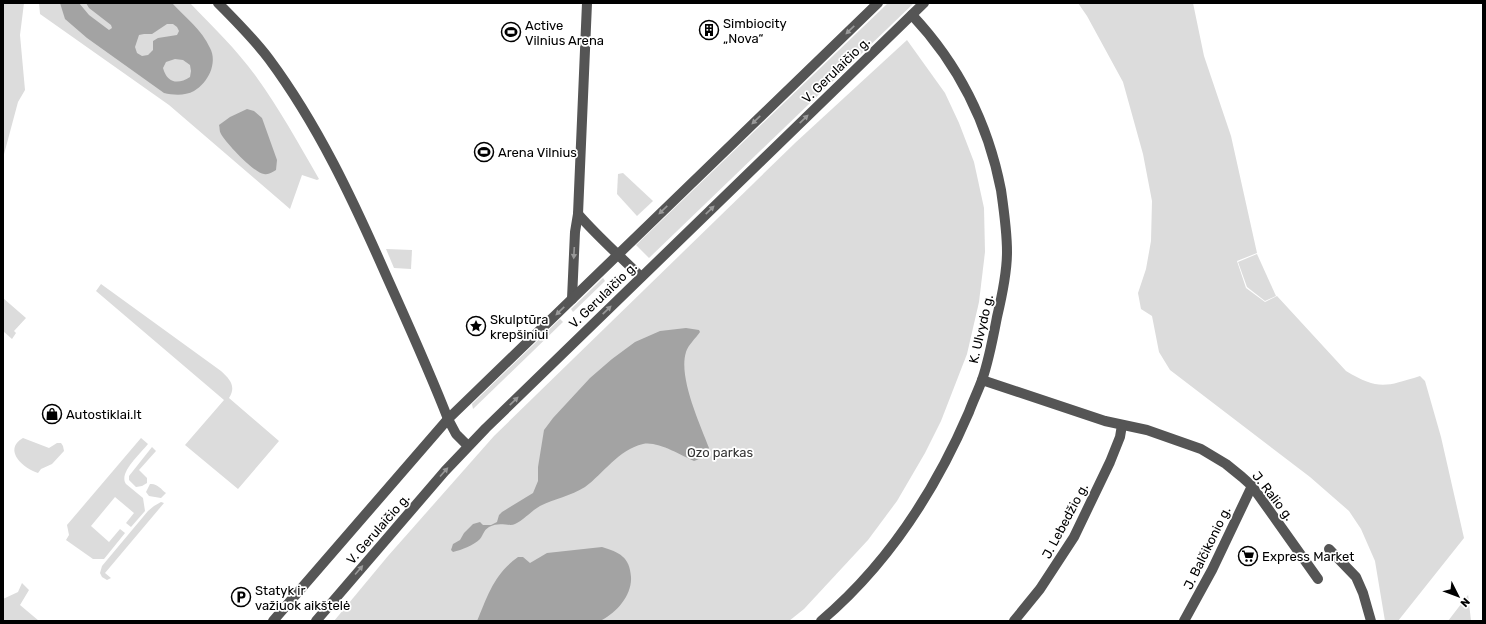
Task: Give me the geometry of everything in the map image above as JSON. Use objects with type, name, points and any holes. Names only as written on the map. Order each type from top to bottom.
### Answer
[{"type":"street","points":[[218,3],[255,42],[281,76],[340,176],[372,242],[448,419],[456,434],[468,446]]},
{"type":"street","points":[[572,299],[575,232],[578,214],[587,3]]},
{"type":"street","name":"V. Gerulaičio g.","points":[[273,621],[448,419],[878,3]]},
{"type":"street","name":"V. Gerulaičio g.","points":[[316,621],[444,471],[468,446],[924,3]]},
{"type":"street","name":"K. Ulvydo g.","points":[[821,621],[863,581],[902,533],[929,493],[956,442],[982,380],[992,343],[1002,292],[1007,252],[1005,214],[997,171],[987,139],[973,102],[951,63],[912,15]]},
{"type":"street","points":[[578,214],[596,235],[641,277]]},
{"type":"street","name":"J. Ralio g.","points":[[982,380],[1105,421],[1147,430],[1201,449],[1226,464],[1252,486],[1318,579]]},
{"type":"street","name":"J. Lebedžio g.","points":[[1014,621],[1040,589],[1074,537],[1110,462],[1120,437],[1122,424]]},
{"type":"street","name":"J. Balčikonio g.","points":[[1184,621],[1212,570],[1252,486]]},
{"type":"street","points":[[1330,549],[1356,577],[1363,593],[1371,621]]},
{"type":"green space","points":[[3,3],[24,3],[20,35],[25,90],[18,102],[3,158]]},
{"type":"green space","points":[[39,3],[190,3],[248,65],[281,113],[319,179],[317,180],[302,175],[290,209],[169,105],[40,14]]},
{"type":"green space","points":[[888,3],[914,3],[649,258],[636,245]]},
{"type":"green space","points":[[1078,3],[1193,3],[1204,56],[1231,136],[1257,253],[1237,261],[1246,288],[1265,302],[1277,296],[1346,371],[1357,377],[1374,384],[1382,385],[1398,383],[1420,376],[1425,381],[1441,437],[1464,538],[1398,621],[1385,621],[1375,561],[1361,529],[1349,511],[1310,477],[1170,370],[1159,352],[1152,316],[1141,309],[1138,293],[1146,269],[1151,241],[1152,201],[1143,154],[1123,82],[1087,16]]},
{"type":"green space","name":"Ozo parkas","points":[[907,40],[945,93],[959,123],[974,162],[984,208],[985,252],[979,302],[967,354],[941,421],[925,453],[897,501],[868,540],[804,609],[789,621],[334,621],[388,556],[494,436],[795,143]]},
{"type":"green space","points":[[623,173],[653,201],[637,216],[617,194],[618,174]]},
{"type":"green space","points":[[386,249],[412,250],[411,269],[394,268]]},
{"type":"green space","points":[[1257,254],[1276,296],[1265,301],[1247,287],[1238,262]]},
{"type":"green space","points":[[603,278],[605,281],[573,312],[571,309]]},
{"type":"green space","points":[[101,284],[221,371],[230,381],[232,387],[229,398],[279,441],[238,489],[185,445],[224,400],[96,291]]},
{"type":"green space","points":[[3,298],[26,318],[14,331],[16,333],[12,339],[3,331]]},
{"type":"green space","points":[[560,319],[563,322],[473,409],[472,404]]},
{"type":"green space","points":[[23,438],[49,448],[57,443],[61,443],[64,451],[52,464],[41,469],[38,473],[27,468],[17,458],[15,448],[17,443]]},
{"type":"green space","points":[[141,438],[148,444],[131,463],[124,479],[126,484],[143,498],[145,511],[131,527],[126,523],[134,513],[115,497],[91,526],[109,542],[120,529],[125,533],[104,559],[93,559],[66,540],[69,535],[67,525]]},
{"type":"green space","points":[[152,447],[156,451],[139,470],[147,478],[147,483],[136,487],[129,480],[129,476]]},
{"type":"green space","points":[[150,484],[157,485],[166,493],[161,498],[149,496],[146,492]]},
{"type":"green space","points":[[161,502],[164,503],[105,573],[111,578],[107,580],[102,577],[100,573],[102,566],[148,511]]},
{"type":"green space","points":[[22,583],[29,590],[20,605],[39,621],[3,621],[3,599],[18,592]]},
{"type":"green space","points":[[1468,595],[1471,621],[1448,621]]},
{"type":"shaded area","points":[[60,3],[79,3],[89,15],[109,30],[112,28],[111,25],[89,8],[86,3],[172,3],[207,41],[213,60],[210,72],[204,83],[190,93],[179,95],[164,93],[87,38],[65,19]],"holes":[[[167,24],[173,24],[177,27],[179,31],[177,35],[158,38],[153,41],[153,50],[148,55],[142,56],[137,53],[135,47],[139,35],[152,34]],[[175,59],[183,60],[190,65],[190,77],[186,80],[177,82],[170,80],[167,77],[163,68],[166,62]]]},
{"type":"shaded area","points":[[247,109],[254,111],[262,118],[277,160],[276,170],[269,174],[259,172],[247,163],[228,144],[220,132],[219,125],[230,117]]},
{"type":"shaded area","points":[[686,328],[699,330],[700,332],[687,349],[684,362],[687,387],[709,448],[703,456],[694,461],[662,446],[643,444],[634,447],[626,451],[612,462],[580,490],[540,506],[513,525],[493,525],[485,531],[480,539],[475,543],[453,552],[451,550],[453,544],[460,540],[464,533],[473,524],[480,522],[483,525],[491,525],[497,522],[499,515],[502,512],[533,493],[538,481],[538,467],[544,430],[553,418],[590,378],[635,342],[660,331]]},
{"type":"shaded area","points":[[602,547],[618,553],[626,560],[631,577],[631,584],[626,596],[618,608],[608,617],[600,621],[593,622],[477,621],[488,594],[497,578],[518,557],[523,557],[530,563],[547,553]]},
{"type":"place","name":"Simbiocity „Nova“","points":[[709,30]]},
{"type":"place","name":"Active Vilnius Arena","points":[[511,32]]},
{"type":"place","name":"Arena Vilnius","points":[[484,152]]},
{"type":"place","name":"Skulptūra krepšiniui","points":[[476,326]]},
{"type":"place","name":"Autostiklai.lt","points":[[52,414]]},
{"type":"place","name":"Express Market","points":[[1248,556]]},
{"type":"place","name":"Statyk ir važiuok aikštelė","points":[[241,597]]}]
